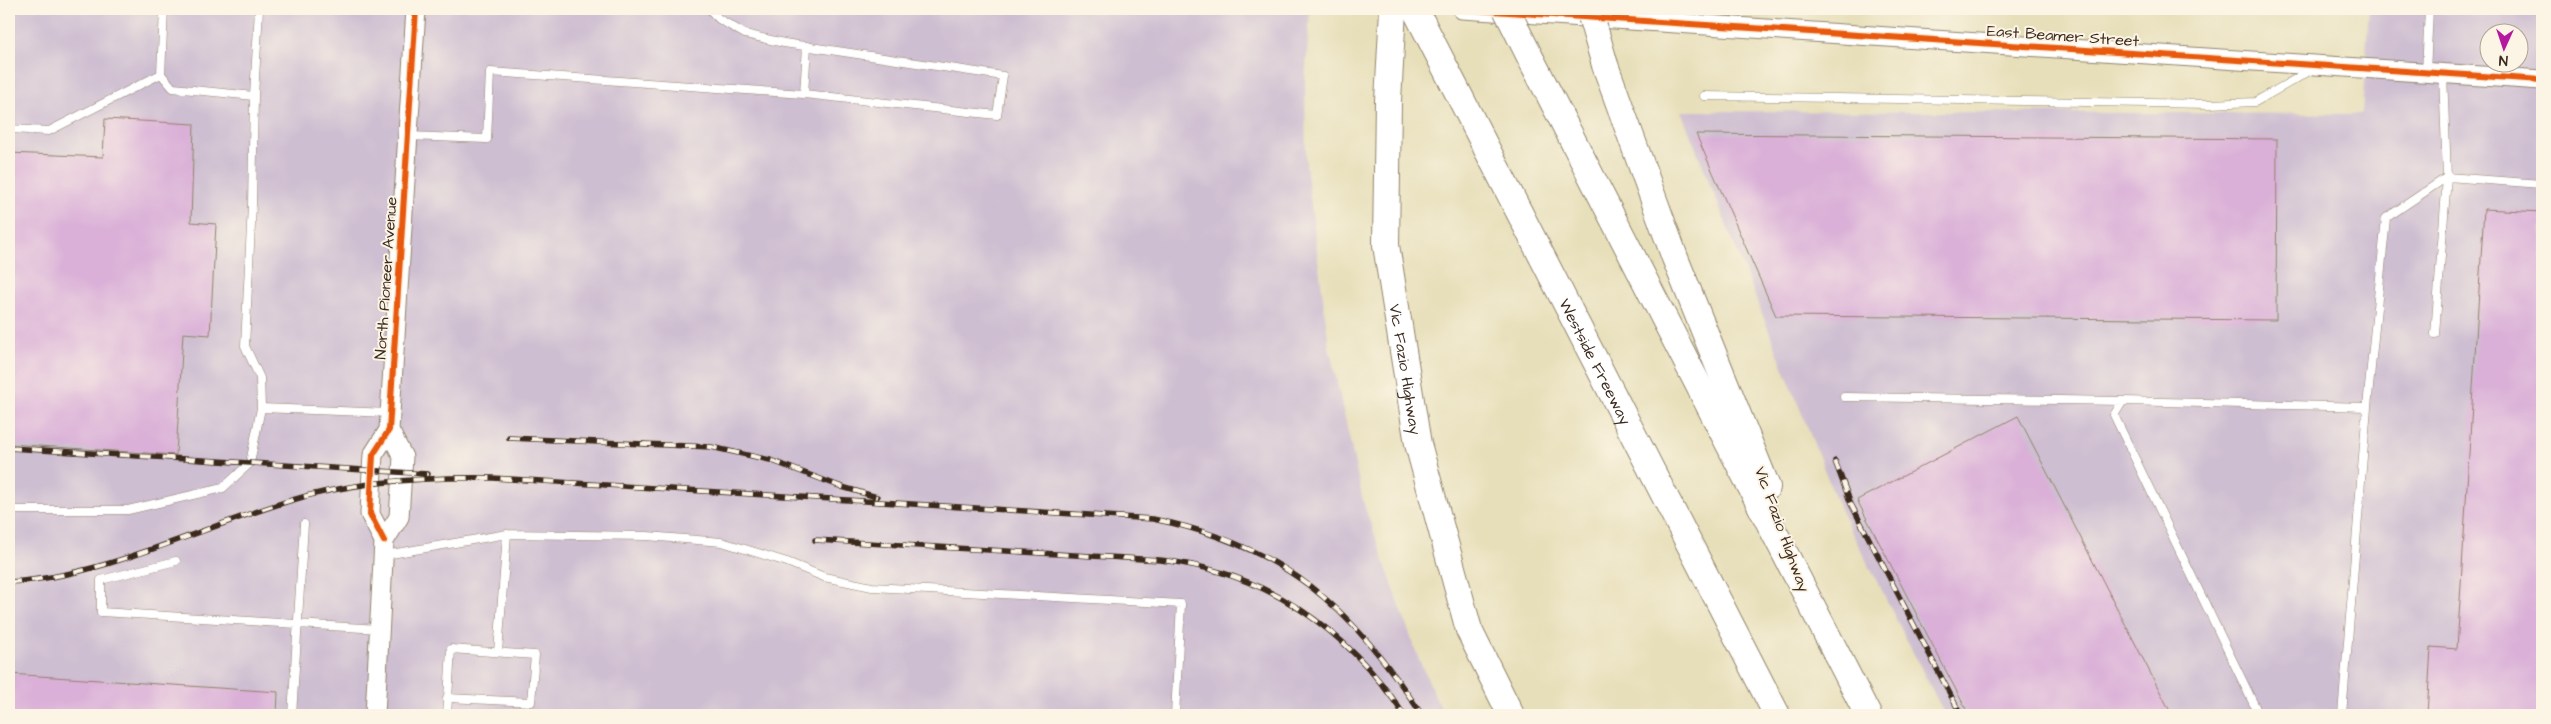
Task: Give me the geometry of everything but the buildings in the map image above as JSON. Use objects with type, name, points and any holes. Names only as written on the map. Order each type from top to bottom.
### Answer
[{"type":"highway","name":"Vic Fazio Highway","points":[[1393,9],[1388,101],[1386,245],[1418,444],[1469,630],[1510,715]]},
{"type":"highway","name":"Westside Freeway","points":[[1415,9],[1777,715]]},
{"type":"highway","points":[[1506,9],[1868,715]]},
{"type":"highway","name":"Vic Fazio Highway","points":[[1589,9],[1605,65],[1652,199],[1757,461],[1809,600]]},
{"type":"street","name":"North Pioneer Avenue","points":[[383,548],[370,514],[373,455],[390,421],[416,9]]},
{"type":"street","name":"East Beamer Street","points":[[1462,9],[2542,80]]},
{"type":"street","points":[[375,715],[383,548],[399,517],[403,457],[390,421]]},
{"type":"lane","points":[[164,9],[161,74],[173,88],[254,96]]},
{"type":"lane","points":[[9,510],[128,510],[223,488],[250,463],[261,408],[260,378],[245,346],[259,9]]},
{"type":"lane","points":[[408,136],[487,139],[490,72],[804,94],[997,115],[1003,76],[807,46],[745,34],[719,20],[709,9]]},
{"type":"lane","points":[[2429,9],[2447,177],[2435,334]]},
{"type":"lane","points":[[804,94],[807,46]]},
{"type":"lane","points":[[1704,96],[2246,103],[2255,102],[2319,65]]},
{"type":"lane","points":[[9,129],[49,131],[161,74]]},
{"type":"lane","points":[[2342,715],[2367,407],[2386,218],[2447,177],[2542,184]]},
{"type":"lane","points":[[1844,397],[2367,407]]},
{"type":"lane","points":[[2123,401],[2114,416],[2259,715]]},
{"type":"lane","points":[[261,408],[390,421]]},
{"type":"lane","points":[[292,715],[304,524]]},
{"type":"lane","points":[[383,548],[507,534],[647,536],[722,542],[787,562],[824,577],[872,587],[1181,604],[1175,715]]},
{"type":"lane","points":[[498,652],[507,534]]},
{"type":"lane","points":[[176,561],[102,580],[101,612],[379,630]]},
{"type":"lane","points":[[446,715],[450,649],[535,654],[532,702],[448,698]]},
{"type":"shaded area","points":[[9,9],[1310,9],[1305,82],[1306,165],[1329,346],[1364,505],[1419,660],[1444,715],[9,715]]},
{"type":"shaded area","points":[[2369,9],[2542,9],[2542,715],[1945,715],[1840,509],[1681,111],[2362,114]]},
{"type":"railway","points":[[509,438],[711,447],[770,460],[842,487],[877,497]]},
{"type":"railway","points":[[9,448],[428,474]]},
{"type":"railway","points":[[1835,461],[1851,504],[1961,715]]},
{"type":"railway","points":[[9,582],[45,578],[116,561],[255,512],[314,494],[364,485],[442,478],[493,478],[1153,519],[1199,530],[1240,545],[1277,564],[1310,586],[1340,612],[1368,642],[1422,715]]},
{"type":"railway","points":[[815,540],[1160,560],[1198,566],[1234,577],[1268,591],[1300,609],[1330,631],[1357,656],[1382,684],[1404,715]]},
{"type":"cycle path","points":[[384,541],[370,514],[372,471],[373,455],[389,430],[416,9]]},
{"type":"cycle path","points":[[1462,9],[2542,80]]}]
